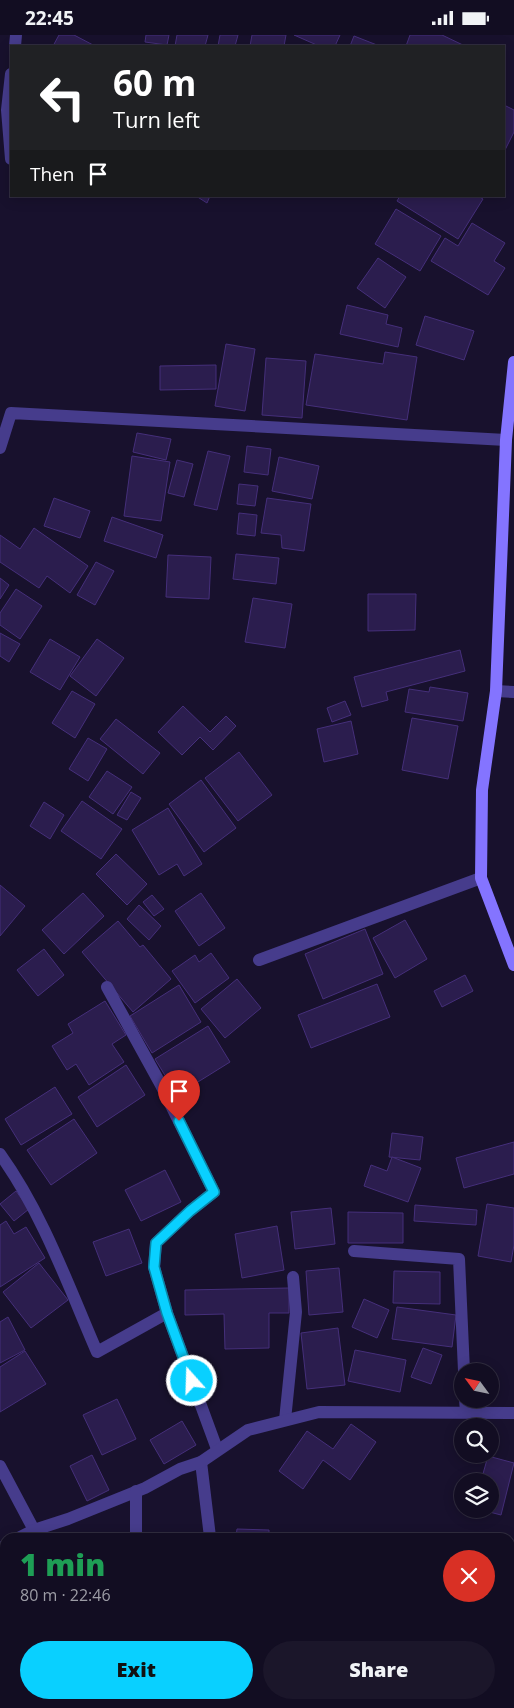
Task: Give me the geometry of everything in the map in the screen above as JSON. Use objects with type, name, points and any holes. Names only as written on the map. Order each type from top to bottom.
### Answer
[{"type":"main road","points":[[514,362],[506,440],[496,691],[482,790],[481,878],[514,965]]},
{"type":"street","points":[[10,83],[7,110],[10,147]]},
{"type":"street","points":[[0,448],[11,413],[506,440]]},
{"type":"street","points":[[496,691],[514,692]]},
{"type":"street","points":[[259,960],[481,878]]},
{"type":"street","points":[[107,987],[161,1085],[214,1192],[190,1211],[156,1243],[154,1267],[167,1313],[217,1449]]},
{"type":"street","points":[[0,1154],[18,1179],[44,1229],[97,1352],[167,1313]]},
{"type":"street","points":[[354,1251],[459,1259],[464,1363]]},
{"type":"street","points":[[285,1421],[296,1312],[293,1277]]},
{"type":"street","points":[[466,1408],[466,1413]]},
{"type":"street","points":[[27,1533],[34,1529],[68,1519],[136,1491],[180,1469],[201,1462],[217,1449],[248,1430],[319,1412],[514,1413]]},
{"type":"street","points":[[201,1462],[210,1533]]},
{"type":"street","points":[[0,1466],[34,1529]]},
{"type":"street","points":[[136,1491],[136,1533]]},
{"type":"building","points":[[59,35],[74,35],[93,45],[54,45]]},
{"type":"building","points":[[146,35],[169,35],[167,45],[145,42]]},
{"type":"building","points":[[177,35],[208,35],[205,45],[175,45]]},
{"type":"building","points":[[220,35],[238,35],[235,45],[218,45]]},
{"type":"building","points":[[252,35],[286,35],[284,45],[250,45]]},
{"type":"building","points":[[294,35],[340,35],[335,45],[317,45]]},
{"type":"building","points":[[410,35],[442,35],[463,45],[406,45]]},
{"type":"building","points":[[354,36],[377,45],[350,45]]},
{"type":"building","points":[[505,106],[514,110],[514,132],[505,150]]},
{"type":"building","points":[[198,197],[210,197],[207,203]]},
{"type":"building","points":[[399,197],[480,197],[483,199],[458,239],[397,201]]},
{"type":"building","points":[[396,209],[441,236],[420,271],[375,244]]},
{"type":"building","points":[[472,223],[505,243],[494,261],[505,268],[488,295],[431,261],[445,238],[458,246]]},
{"type":"building","points":[[378,258],[406,277],[385,308],[357,288]]},
{"type":"building","points":[[347,305],[388,315],[386,324],[402,328],[398,347],[340,334]]},
{"type":"building","points":[[425,316],[474,331],[464,360],[416,345]]},
{"type":"building","points":[[226,344],[255,349],[245,411],[215,406]]},
{"type":"building","points":[[385,352],[417,357],[407,420],[306,405],[315,354],[383,364]]},
{"type":"building","points":[[266,358],[306,361],[302,418],[262,415]]},
{"type":"building","points":[[216,365],[216,389],[160,390],[160,366]]},
{"type":"building","points":[[137,433],[171,439],[166,460],[133,452]]},
{"type":"building","points":[[247,446],[271,449],[268,475],[244,472]]},
{"type":"building","points":[[208,451],[230,456],[217,510],[194,505]]},
{"type":"building","points":[[132,456],[170,462],[161,521],[124,516]]},
{"type":"building","points":[[279,457],[319,466],[312,499],[272,491]]},
{"type":"building","points":[[177,460],[193,464],[184,497],[168,493]]},
{"type":"building","points":[[239,484],[258,486],[255,506],[237,504]]},
{"type":"building","points":[[54,498],[90,511],[80,538],[44,526]]},
{"type":"building","points":[[267,498],[311,504],[304,551],[282,548],[281,535],[261,533]]},
{"type":"building","points":[[239,513],[257,515],[255,536],[237,534]]},
{"type":"building","points":[[112,517],[163,535],[156,558],[104,541]]},
{"type":"building","points":[[34,528],[88,566],[70,593],[47,576],[39,588],[0,562],[0,535],[20,549]]},
{"type":"building","points":[[236,554],[279,558],[276,584],[233,579]]},
{"type":"building","points":[[168,555],[211,557],[209,599],[166,597]]},
{"type":"building","points":[[96,562],[114,571],[95,605],[77,595]]},
{"type":"building","points":[[0,578],[9,585],[0,599]]},
{"type":"building","points":[[16,589],[42,606],[20,639],[0,625],[0,613]]},
{"type":"building","points":[[368,594],[416,594],[415,630],[368,631]]},
{"type":"building","points":[[253,598],[292,604],[285,648],[245,642]]},
{"type":"building","points":[[0,633],[20,644],[9,662],[0,656]]},
{"type":"building","points":[[50,639],[80,657],[60,690],[30,672]]},
{"type":"building","points":[[97,639],[124,658],[96,696],[70,676]]},
{"type":"building","points":[[460,650],[465,671],[386,692],[388,700],[362,707],[354,677]]},
{"type":"building","points":[[430,687],[468,693],[463,721],[405,712],[409,689],[429,692]]},
{"type":"building","points":[[72,691],[95,704],[75,738],[52,723]]},
{"type":"building","points":[[345,701],[351,715],[332,722],[327,708]]},
{"type":"building","points":[[183,706],[210,732],[226,716],[236,726],[213,750],[200,737],[182,755],[158,732]]},
{"type":"building","points":[[412,718],[458,726],[448,779],[402,770]]},
{"type":"building","points":[[116,719],[160,753],[143,774],[100,739]]},
{"type":"building","points":[[351,721],[358,754],[324,762],[317,729]]},
{"type":"building","points":[[88,738],[107,749],[88,781],[69,769]]},
{"type":"building","points":[[239,752],[272,795],[238,821],[205,778]]},
{"type":"building","points":[[107,771],[132,787],[113,814],[89,797]]},
{"type":"building","points":[[201,780],[236,828],[204,852],[169,804]]},
{"type":"building","points":[[131,792],[141,798],[127,820],[117,815]]},
{"type":"building","points":[[82,801],[122,829],[101,859],[61,831]]},
{"type":"building","points":[[44,802],[64,815],[50,839],[30,826]]},
{"type":"building","points":[[168,808],[202,864],[184,876],[177,864],[159,875],[132,830]]},
{"type":"building","points":[[116,854],[147,884],[127,905],[96,874]]},
{"type":"building","points":[[0,885],[25,906],[0,936]]},
{"type":"building","points":[[83,893],[104,916],[64,954],[42,930]]},
{"type":"building","points":[[201,893],[225,928],[199,946],[175,911]]},
{"type":"building","points":[[152,895],[164,909],[154,916],[143,902]]},
{"type":"building","points":[[139,905],[161,926],[149,940],[127,919]]},
{"type":"building","points":[[405,920],[427,959],[395,978],[373,938]]},
{"type":"building","points":[[118,921],[140,947],[143,945],[171,979],[133,1012],[82,952]]},
{"type":"building","points":[[365,929],[383,974],[323,999],[305,954]]},
{"type":"building","points":[[44,949],[64,975],[38,996],[17,970]]},
{"type":"building","points":[[211,953],[229,978],[195,1003],[172,971],[195,955],[199,962]]},
{"type":"building","points":[[465,975],[473,991],[442,1007],[434,991]]},
{"type":"building","points":[[237,979],[261,1008],[225,1038],[201,1009]]},
{"type":"building","points":[[377,984],[390,1017],[311,1048],[298,1015]]},
{"type":"building","points":[[179,985],[201,1022],[152,1053],[130,1016]]},
{"type":"building","points":[[105,1001],[126,1035],[112,1044],[124,1062],[89,1085],[76,1064],[67,1070],[52,1046],[73,1033],[68,1024]]},
{"type":"building","points":[[208,1026],[230,1062],[177,1095],[155,1059]]},
{"type":"building","points":[[126,1065],[145,1095],[97,1127],[78,1097]]},
{"type":"building","points":[[55,1087],[72,1114],[21,1145],[5,1119]]},
{"type":"building","points":[[74,1119],[97,1153],[51,1185],[27,1150]]},
{"type":"building","points":[[392,1133],[423,1137],[420,1160],[389,1157]]},
{"type":"building","points":[[514,1142],[514,1174],[464,1188],[456,1158]]},
{"type":"building","points":[[392,1157],[421,1168],[408,1202],[364,1186],[371,1165],[387,1171]]},
{"type":"building","points":[[165,1170],[181,1202],[141,1221],[125,1190]]},
{"type":"building","points":[[16,1191],[29,1209],[14,1221],[0,1204]]},
{"type":"building","points":[[487,1204],[514,1208],[514,1245],[511,1262],[478,1256]]},
{"type":"building","points":[[415,1205],[477,1210],[476,1225],[414,1221]]},
{"type":"building","points":[[331,1208],[335,1244],[295,1249],[291,1212]]},
{"type":"building","points":[[348,1212],[403,1213],[403,1243],[348,1243]]},
{"type":"building","points":[[6,1221],[14,1234],[26,1227],[45,1258],[0,1287],[0,1225]]},
{"type":"building","points":[[277,1226],[284,1270],[242,1278],[235,1234]]},
{"type":"building","points":[[129,1229],[142,1263],[106,1276],[93,1242]]},
{"type":"building","points":[[39,1263],[68,1300],[31,1328],[3,1292]]},
{"type":"building","points":[[339,1268],[343,1312],[309,1315],[306,1271]]},
{"type":"building","points":[[394,1271],[440,1272],[440,1304],[393,1303]]},
{"type":"building","points":[[289,1288],[289,1313],[269,1313],[269,1348],[225,1349],[224,1314],[185,1315],[185,1290]]},
{"type":"building","points":[[364,1299],[389,1310],[377,1338],[352,1327]]},
{"type":"building","points":[[397,1307],[456,1315],[452,1347],[392,1339]]},
{"type":"building","points":[[8,1317],[25,1350],[0,1363],[0,1322]]},
{"type":"building","points":[[338,1328],[345,1385],[307,1389],[301,1333]]},
{"type":"building","points":[[423,1348],[442,1355],[431,1384],[411,1377]]},
{"type":"building","points":[[355,1350],[406,1360],[400,1392],[348,1381]]},
{"type":"building","points":[[25,1351],[46,1384],[0,1412],[0,1367]]},
{"type":"building","points":[[117,1399],[136,1439],[102,1455],[83,1415]]},
{"type":"building","points":[[182,1421],[196,1445],[164,1464],[150,1440]]},
{"type":"building","points":[[351,1424],[376,1442],[350,1480],[323,1460],[303,1489],[279,1471],[307,1431],[333,1449]]},
{"type":"building","points":[[92,1455],[109,1490],[87,1501],[70,1466]]},
{"type":"building","points":[[499,1459],[514,1463],[501,1515],[499,1514],[499,1473],[483,1473],[486,1463],[499,1463]]},
{"type":"building","points":[[237,1529],[269,1530],[269,1533],[236,1533]]},
{"type":"route","points":[[179,1121],[214,1192],[190,1211],[156,1243],[154,1267],[167,1313],[192,1381]]}]
